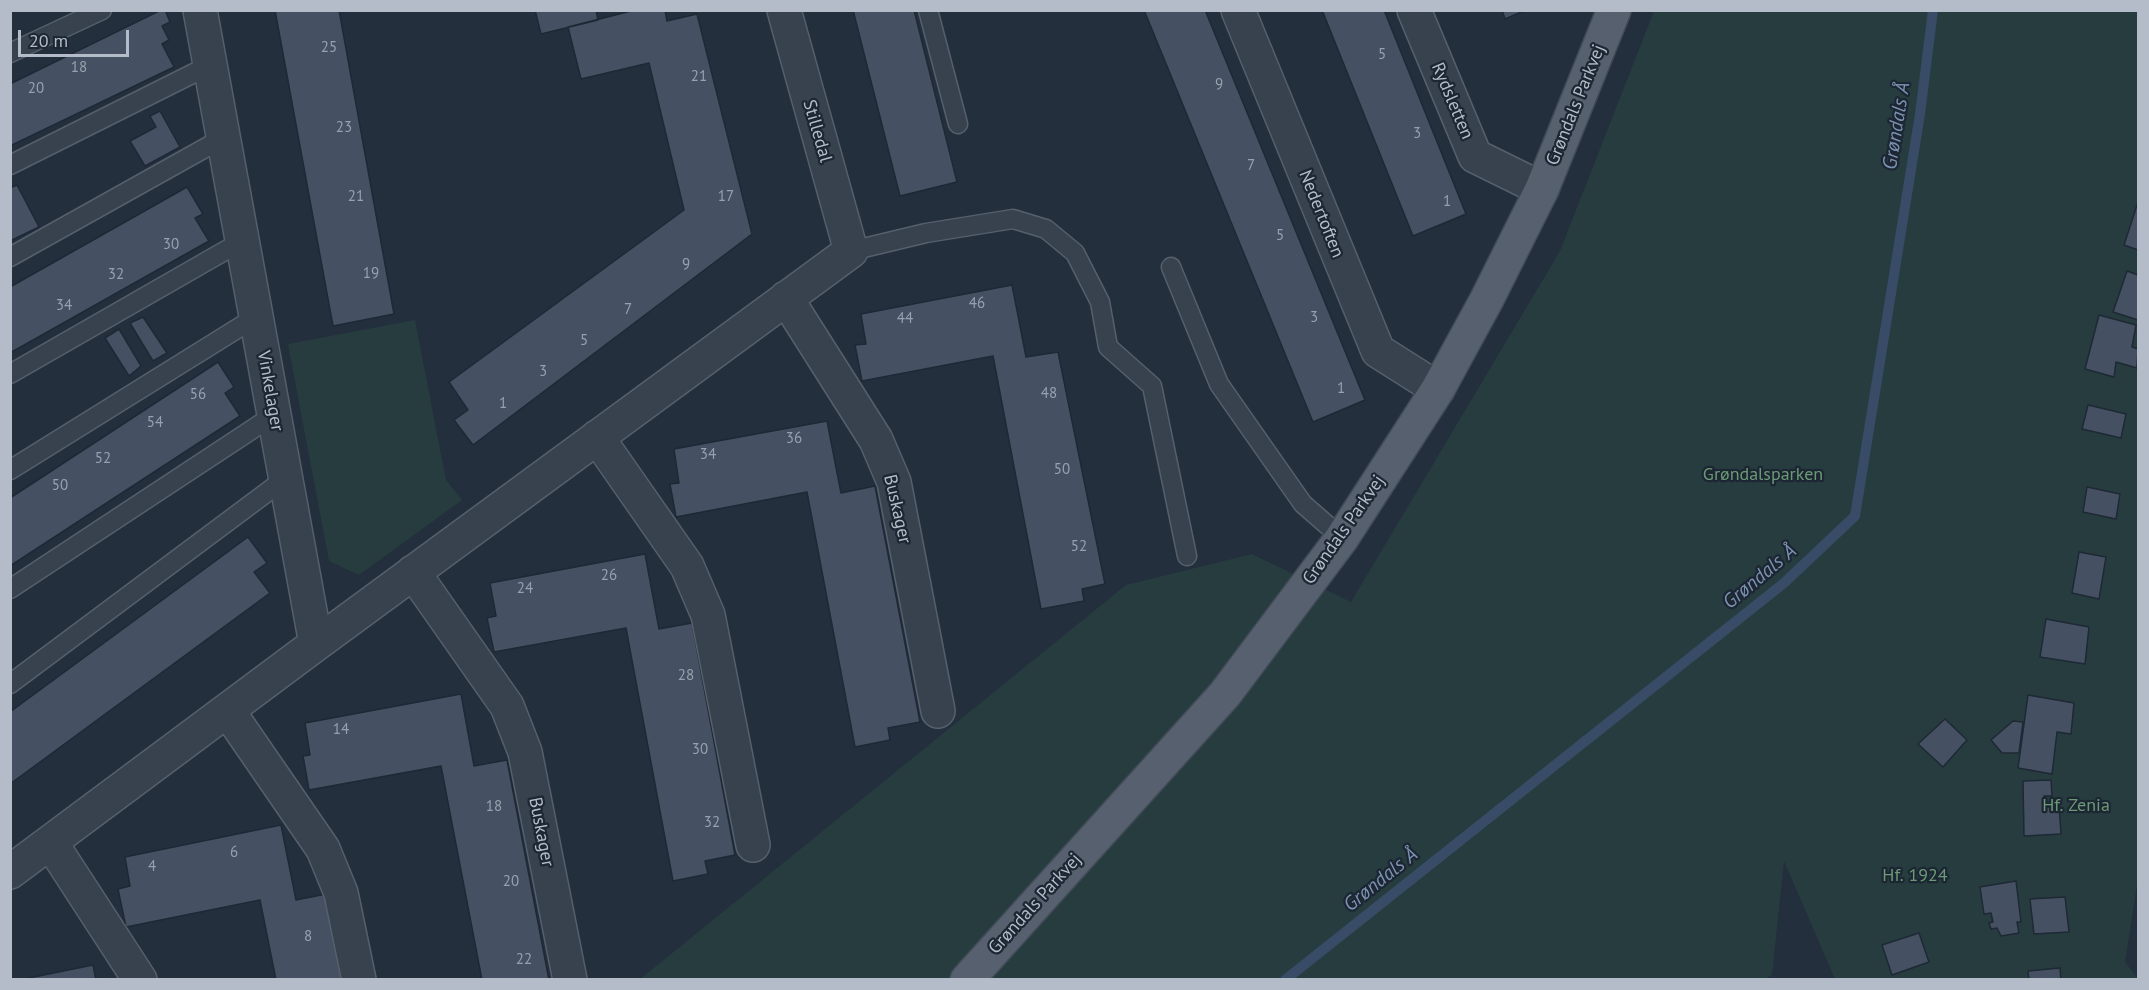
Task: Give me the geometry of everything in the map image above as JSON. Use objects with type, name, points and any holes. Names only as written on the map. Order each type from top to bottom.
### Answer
[{"type":"main road","name":"Grøndals Parkvej","points":[[967,980],[1225,694],[1342,538],[1438,389],[1487,299],[1542,189],[1614,10]]},
{"type":"street","name":"Vinkelager","points":[[200,10],[316,644]]},
{"type":"street","name":"Stilledal","points":[[784,10],[851,251]]},
{"type":"street","name":"Nedertoften","points":[[1238,10],[1378,351],[1438,389]]},
{"type":"street","name":"Rydsletten","points":[[1414,10],[1475,156],[1542,189]]},
{"type":"street","points":[[10,872],[413,572],[851,251]]},
{"type":"street","name":"Buskager","points":[[786,297],[876,440],[894,482],[938,711]]},
{"type":"street","points":[[597,437],[687,566],[708,615],[753,845]]},
{"type":"street","name":"Buskager","points":[[413,572],[507,706],[525,752],[570,980]]},
{"type":"street","points":[[228,711],[323,849],[341,893],[359,980]]},
{"type":"street","points":[[51,843],[140,980]]},
{"type":"lane","points":[[10,53],[102,10]]},
{"type":"lane","points":[[928,10],[958,124]]},
{"type":"lane","points":[[10,165],[210,65]]},
{"type":"lane","points":[[10,257],[223,138]]},
{"type":"lane","points":[[851,251],[926,233],[1013,219],[1046,229],[1075,253],[1100,302],[1108,347],[1152,386],[1187,556]]},
{"type":"lane","points":[[10,374],[242,241]]},
{"type":"lane","points":[[1171,267],[1220,384],[1302,504],[1342,538]]},
{"type":"lane","points":[[10,470],[256,317]]},
{"type":"lane","points":[[10,590],[274,415]]},
{"type":"lane","points":[[10,684],[286,478]]},
{"type":"green space","name":"Grøndalsparken","points":[[1654,11],[2138,11],[2138,879],[2125,962],[2138,979],[1835,979],[1784,861],[1772,975],[1765,979],[639,980],[1126,585],[1252,554],[1351,602],[1560,251]]},
{"type":"green space","points":[[415,320],[446,480],[462,500],[359,575],[329,561],[288,344]]},
{"type":"building","points":[[165,10],[170,22],[162,26],[169,40],[162,44],[174,67],[10,146],[10,84]]},
{"type":"building","points":[[275,10],[339,10],[394,314],[333,326]]},
{"type":"building","points":[[535,10],[596,10],[598,20],[541,34]]},
{"type":"building","points":[[635,10],[665,10],[667,21],[697,14],[752,234],[473,445],[454,420],[468,410],[449,382],[684,210],[649,63],[581,79],[568,27]]},
{"type":"building","points":[[853,10],[914,10],[957,182],[900,196]]},
{"type":"building","points":[[1144,10],[1205,10],[1365,400],[1313,422]]},
{"type":"building","points":[[1322,10],[1384,10],[1466,214],[1413,236]]},
{"type":"building","points":[[1502,10],[1526,10],[1505,19]]},
{"type":"building","points":[[160,111],[180,147],[145,166],[130,141],[156,127],[150,116]]},
{"type":"building","points":[[17,185],[39,227],[10,241],[10,188]]},
{"type":"building","points":[[187,187],[203,214],[195,218],[209,241],[10,353],[10,287]]},
{"type":"building","points":[[2138,205],[2138,250],[2124,245]]},
{"type":"building","points":[[2127,271],[2138,275],[2138,320],[2113,312]]},
{"type":"building","points":[[1012,285],[1026,357],[1058,352],[1105,584],[1082,589],[1084,601],[1041,609],[993,356],[862,381],[855,345],[866,344],[861,314]]},
{"type":"building","points":[[2099,315],[2136,325],[2132,347],[2138,349],[2137,368],[2116,362],[2114,377],[2085,369]]},
{"type":"building","points":[[143,317],[167,353],[153,361],[130,323]]},
{"type":"building","points":[[119,329],[141,366],[129,376],[105,338]]},
{"type":"building","points":[[218,362],[234,387],[225,393],[240,416],[10,566],[10,498]]},
{"type":"building","points":[[2088,405],[2126,414],[2121,438],[2082,429]]},
{"type":"building","points":[[827,421],[841,493],[875,486],[920,722],[888,728],[890,740],[855,747],[807,492],[676,517],[670,484],[679,483],[674,449]]},
{"type":"building","points":[[2087,487],[2120,494],[2116,519],[2083,512]]},
{"type":"building","points":[[248,537],[267,563],[254,572],[270,593],[10,784],[10,712]]},
{"type":"building","points":[[2079,552],[2106,557],[2099,599],[2072,593]]},
{"type":"building","points":[[645,554],[659,629],[692,623],[735,855],[705,861],[708,874],[673,881],[626,628],[494,652],[487,618],[496,616],[490,583]]},
{"type":"building","points":[[2046,619],[2089,627],[2085,664],[2040,657]]},
{"type":"building","points":[[461,694],[474,766],[507,760],[549,980],[482,980],[441,766],[309,790],[303,756],[310,755],[305,723]]},
{"type":"building","points":[[2028,695],[2074,703],[2071,734],[2057,732],[2052,774],[2018,768]]},
{"type":"building","points":[[1945,719],[1967,740],[1943,767],[1918,744]]},
{"type":"building","points":[[2013,721],[2023,722],[2019,753],[2002,753],[1991,740]]},
{"type":"building","points":[[2051,780],[2052,796],[2044,796],[2044,807],[2059,806],[2061,834],[2024,836],[2023,781]]},
{"type":"building","points":[[281,825],[296,900],[326,894],[343,980],[276,980],[260,900],[126,927],[118,889],[130,886],[125,857]]},
{"type":"building","points":[[2016,881],[2021,922],[2017,922],[2019,933],[2001,936],[1997,928],[1991,929],[1989,923],[1993,922],[1991,913],[1984,914],[1980,887]]},
{"type":"building","points":[[2065,897],[2069,932],[2034,934],[2030,899]]},
{"type":"building","points":[[1919,933],[1929,962],[1892,975],[1882,945]]},
{"type":"building","points":[[93,965],[96,980],[19,980]]},
{"type":"building","points":[[2060,968],[2061,980],[2029,980],[2028,971]]},
{"type":"waterway","name":"Grøndals Å","points":[[1285,980],[1784,583],[1855,516],[1920,114],[1933,10]]},
{"type":"park label","name":"Hf. Zenia","points":[[2076,806]]},
{"type":"park label","name":"Hf. 1924","points":[[1915,876]]}]
